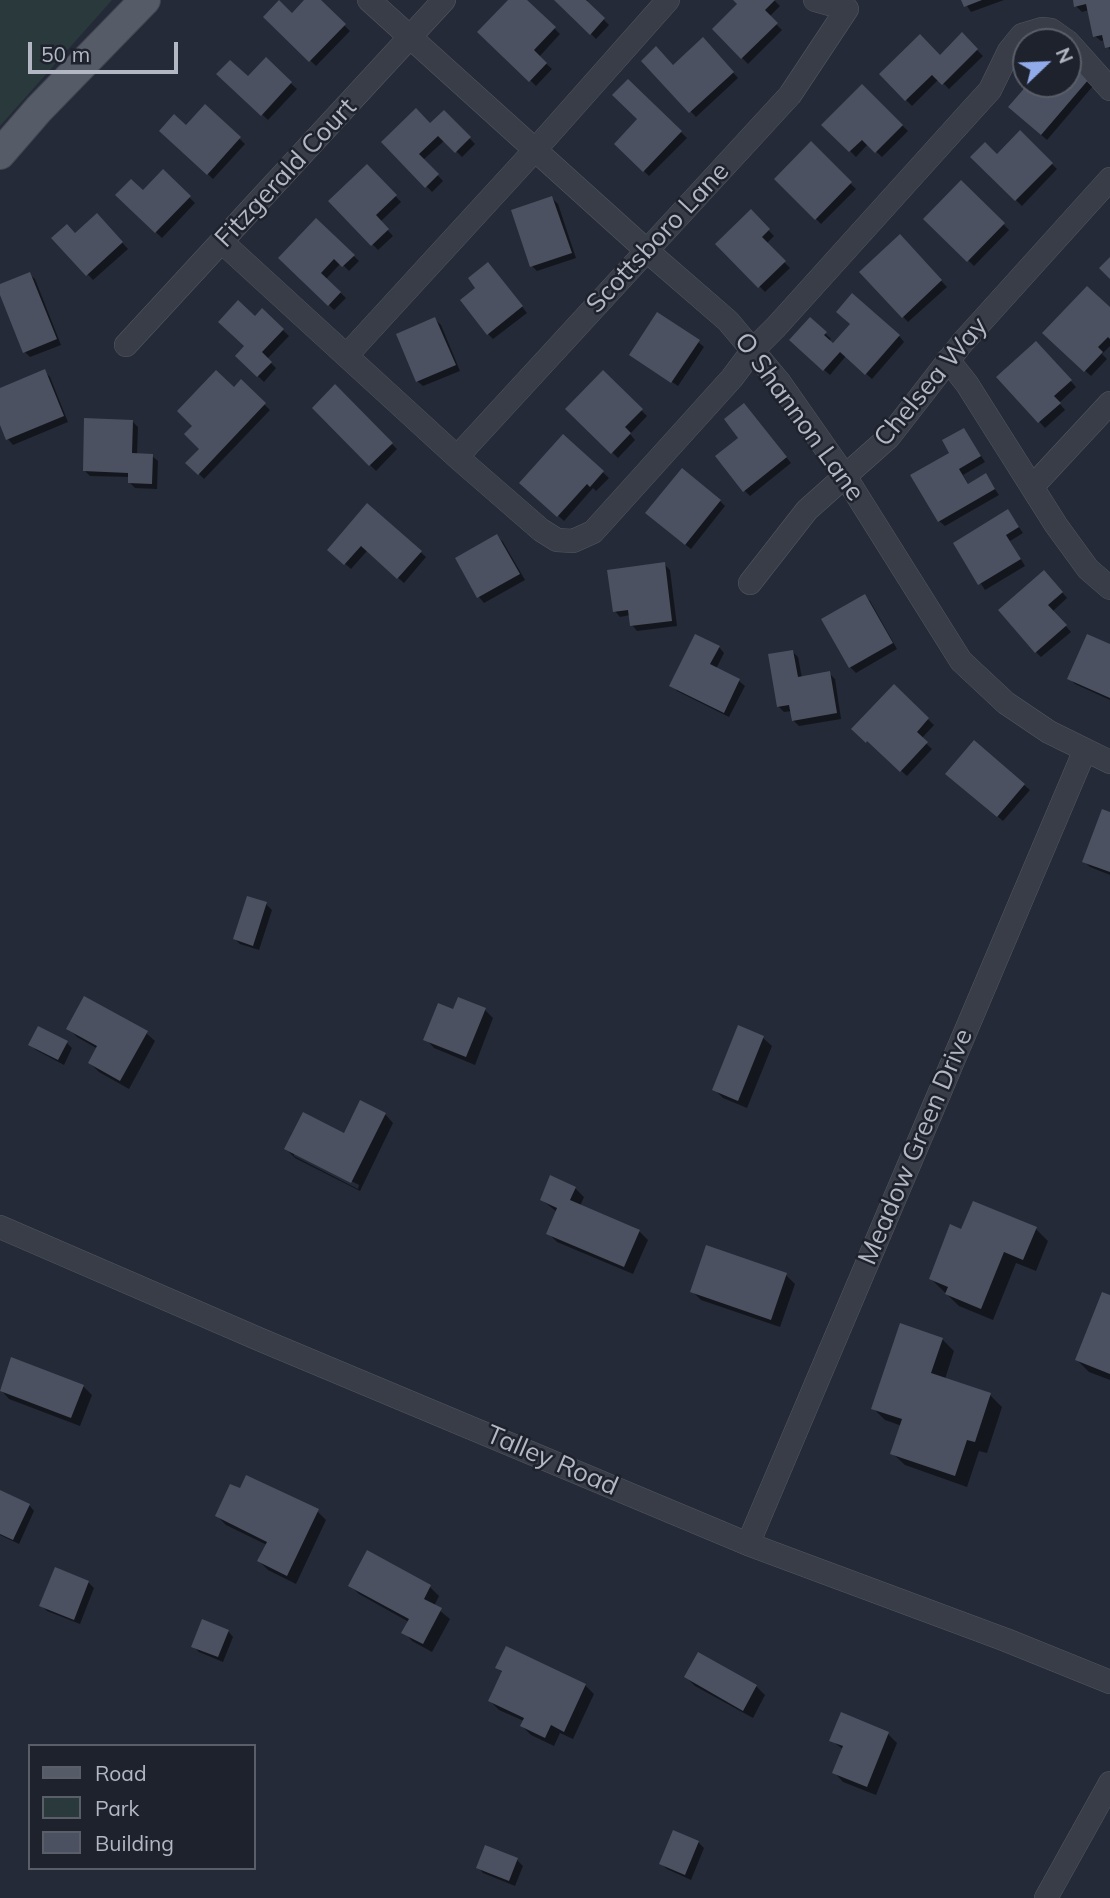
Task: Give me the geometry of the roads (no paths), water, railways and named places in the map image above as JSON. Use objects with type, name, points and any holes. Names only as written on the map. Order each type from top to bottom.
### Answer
[{"type":"main road","points":[[0,154],[39,109],[145,0]]},
{"type":"street","name":"O Shannon Lane","points":[[369,0],[728,321],[780,383],[845,476],[961,661],[1006,703],[1049,732],[1110,762]]},
{"type":"street","name":"Fitzgerald Court","points":[[126,345],[444,0]]},
{"type":"street","points":[[347,355],[668,0]]},
{"type":"street","name":"Scottsboro Lane","points":[[457,457],[790,95],[847,9],[815,0]]},
{"type":"street","points":[[222,242],[457,457],[541,530],[557,540],[573,541],[593,531],[732,378],[753,350],[990,90],[1012,47]]},
{"type":"street","points":[[1082,58],[1110,89]]},
{"type":"street","name":"Chelsea Way","points":[[750,583],[807,510],[888,437],[948,360],[1110,178]]},
{"type":"street","points":[[948,360],[967,384],[1088,569],[1110,588]]},
{"type":"street","points":[[1032,487],[1110,403]]},
{"type":"street","name":"Meadow Green Drive","points":[[748,1544],[1085,750]]},
{"type":"street","name":"Talley Road","points":[[0,1227],[261,1340],[748,1544],[1006,1640],[1110,1682]]},
{"type":"street","points":[[1046,1898],[1110,1783]]}]
